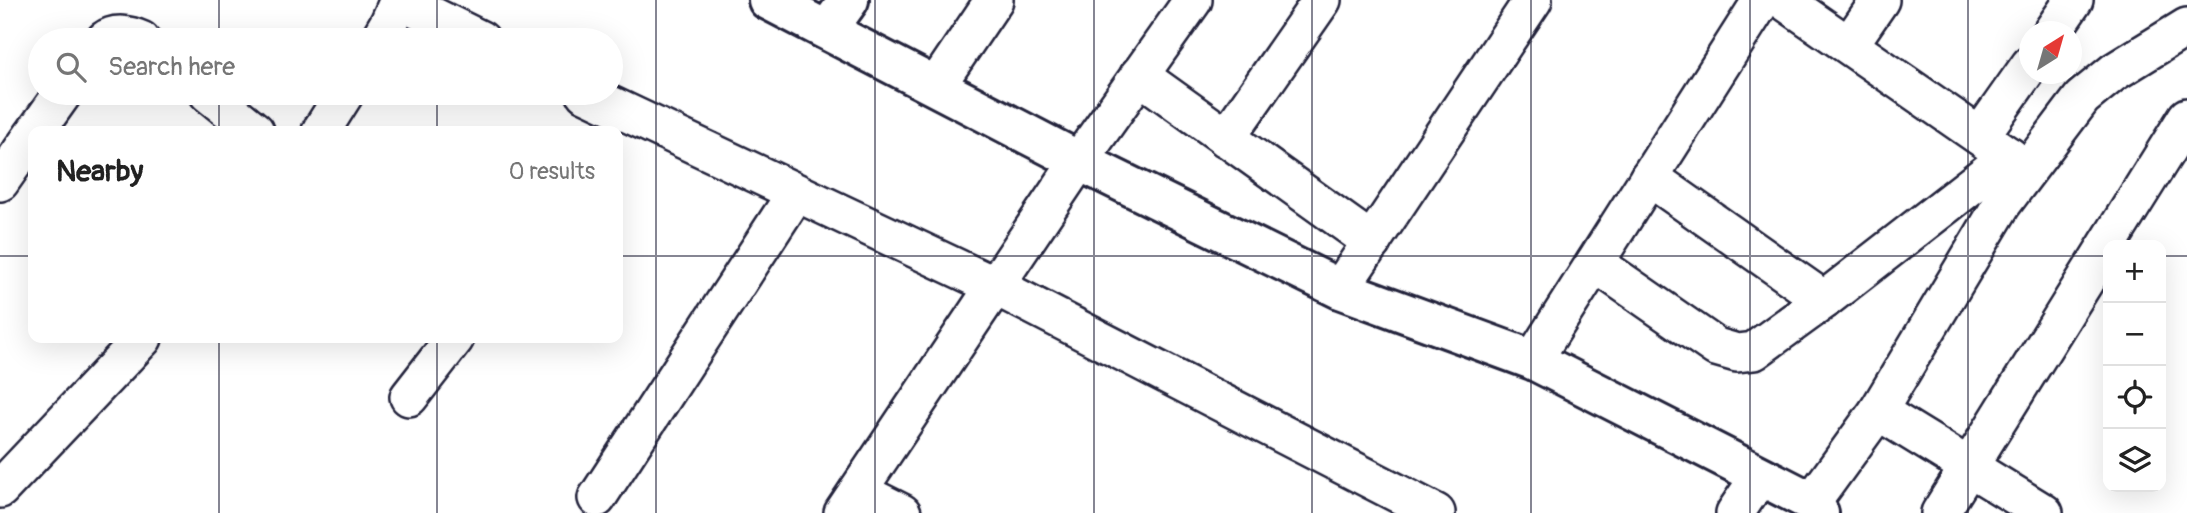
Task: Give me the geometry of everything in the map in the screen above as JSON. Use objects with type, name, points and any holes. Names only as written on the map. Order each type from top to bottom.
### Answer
[{"type":"street","points":[[386,28],[399,0],[456,28]]},
{"type":"street","points":[[768,0],[838,15],[936,86],[1079,161],[1340,289],[1533,360],[1760,475],[1816,507],[1878,411],[2002,204],[2005,154],[2024,84]]},
{"type":"street","points":[[936,86],[994,0]]},
{"type":"street","points":[[902,513],[850,502],[1079,161],[1193,0]]},
{"type":"street","points":[[1226,138],[1322,0]]},
{"type":"street","points":[[1340,289],[1533,0]]},
{"type":"street","points":[[1533,360],[1762,0]]},
{"type":"street","points":[[1783,0],[2005,154]]},
{"type":"street","points":[[1849,45],[1880,0]]},
{"type":"street","points":[[2060,21],[2074,0]]},
{"type":"street","points":[[1595,263],[1716,347],[1737,353],[1754,351],[1824,300],[2005,154],[2114,72],[2187,27]]},
{"type":"street","points":[[1139,75],[1372,242]]},
{"type":"street","points":[[40,126],[55,105]]},
{"type":"street","points":[[223,105],[249,126]]},
{"type":"street","points":[[324,126],[337,105]]},
{"type":"street","points":[[600,105],[619,122],[796,193],[995,286],[1436,513]]},
{"type":"street","points":[[1940,513],[2187,117]]},
{"type":"street","points":[[0,182],[28,143]]},
{"type":"street","points":[[1649,177],[1824,300]]},
{"type":"street","points":[[597,498],[796,193]]},
{"type":"street","points":[[0,489],[139,343]]},
{"type":"street","points":[[410,397],[451,343]]},
{"type":"street","points":[[1878,411],[2045,513]]},
{"type":"street","points":[[1735,513],[1760,475]]}]
